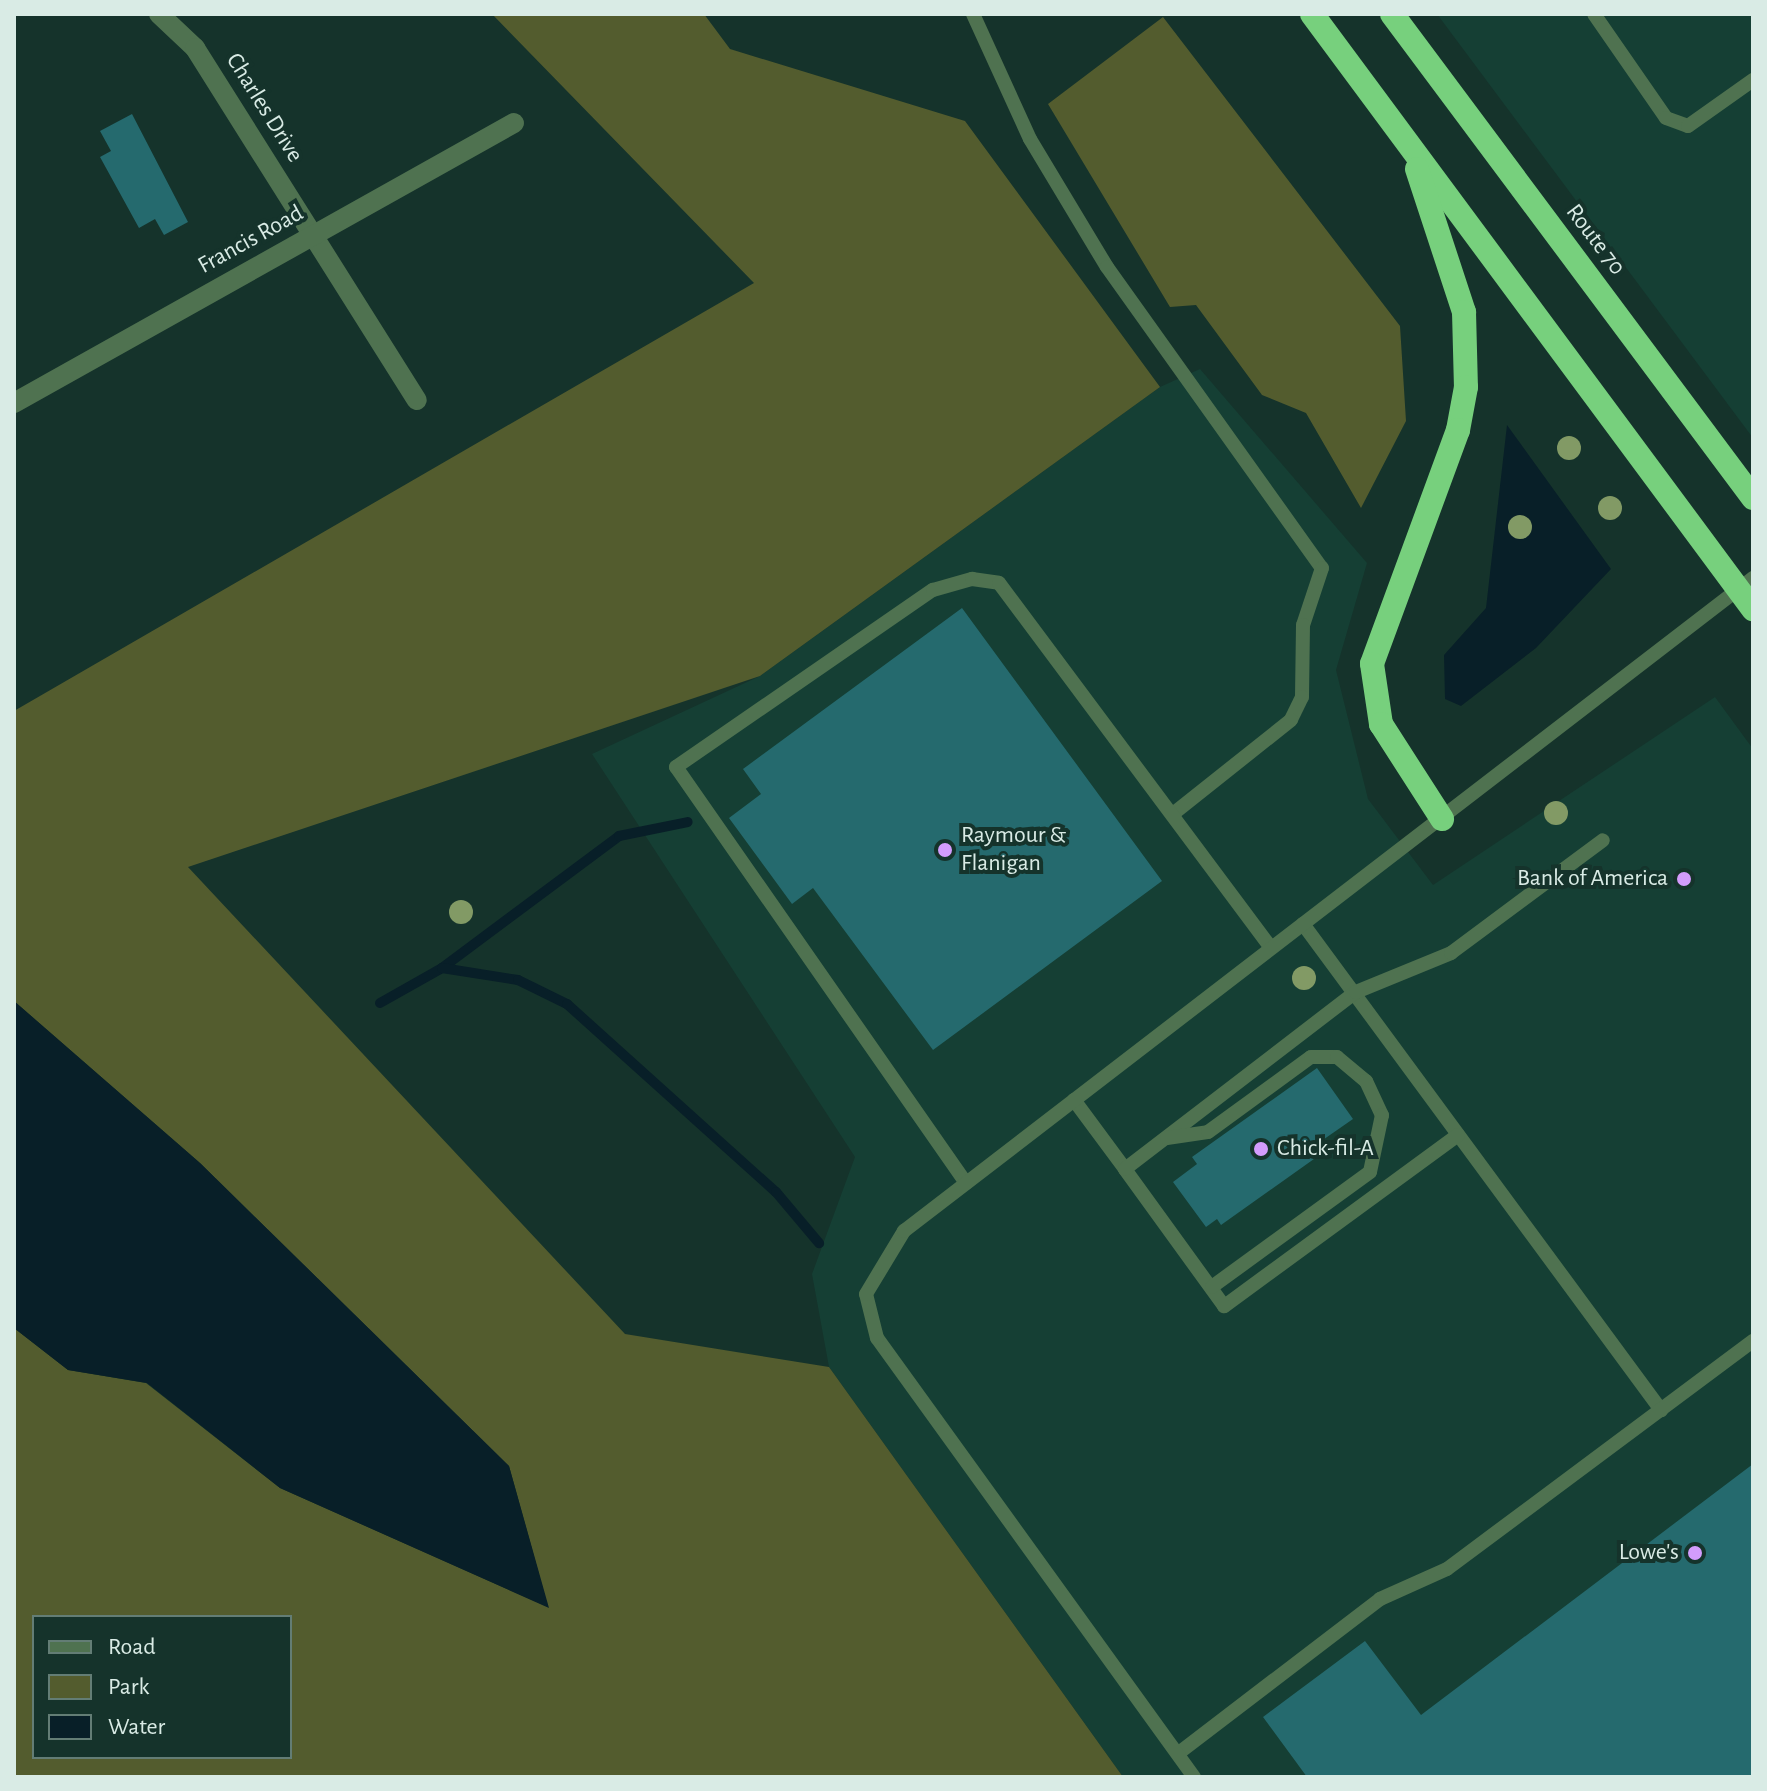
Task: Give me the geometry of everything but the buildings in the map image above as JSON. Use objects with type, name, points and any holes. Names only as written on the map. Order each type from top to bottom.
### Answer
[{"type":"highway","points":[[1312,14],[1746,584],[1753,609]]},
{"type":"highway","name":"Route 70","points":[[1392,14],[1753,498]]},
{"type":"highway","points":[[1408,144],[1464,312],[1466,387],[1458,430],[1387,611],[1372,664],[1373,694],[1381,724],[1442,819]]},
{"type":"street","name":"Charles Drive","points":[[159,14],[195,48],[417,400]]},
{"type":"street","name":"Francis Road","points":[[14,403],[514,123]]},
{"type":"lane","points":[[973,14],[1030,139],[1107,267],[1322,568],[1303,625],[1302,697],[1291,720],[1174,813]]},
{"type":"lane","points":[[1594,14],[1666,118],[1688,126],[1753,80]]},
{"type":"lane","points":[[966,1183],[676,767],[933,590],[972,579],[999,583],[1174,813],[1271,948]]},
{"type":"lane","points":[[1194,1777],[1180,1752],[877,1338],[866,1294],[904,1231],[1746,584]]},
{"type":"lane","points":[[1125,1169],[1356,992],[1451,953],[1603,840]]},
{"type":"lane","points":[[1303,924],[1661,1410]]},
{"type":"lane","points":[[1164,1138],[1208,1132],[1311,1057],[1337,1057],[1366,1081],[1382,1115],[1370,1172],[1212,1287]]},
{"type":"lane","points":[[1074,1100],[1224,1306],[1458,1135]]},
{"type":"lane","points":[[1180,1752],[1380,1599],[1447,1569],[1753,1341]]},
{"type":"shaded area","points":[[1437,14],[1753,14],[1753,438]]},
{"type":"shaded area","points":[[1200,369],[1367,563],[1336,670],[1368,799],[1433,885],[1715,697],[1753,749],[1753,1777],[1123,1777],[829,1367],[812,1274],[855,1157],[592,754],[760,676],[1160,387]]},
{"type":"green space","points":[[492,14],[704,14],[730,49],[965,121],[1160,387],[760,676],[188,867],[625,1334],[829,1367],[1123,1777],[14,1777],[14,1328],[68,1370],[146,1383],[280,1488],[548,1607],[509,1466],[200,1163],[14,1001],[14,711],[754,283]]},
{"type":"green space","points":[[1163,17],[1400,326],[1406,421],[1361,508],[1306,413],[1262,395],[1196,305],[1170,307],[1048,104]]},
{"type":"water","points":[[1507,425],[1611,569],[1536,648],[1461,706],[1445,699],[1444,655],[1486,608]]},
{"type":"water","points":[[14,1001],[200,1163],[509,1466],[549,1608],[280,1488],[147,1383],[68,1370],[14,1328]]},
{"type":"waterway","points":[[442,968],[619,836],[688,822]]},
{"type":"waterway","points":[[380,1003],[442,968],[518,980],[567,1004],[776,1192],[819,1243]]},
{"type":"place","name":"Raymour & Flanigan","points":[[945,850]]},
{"type":"place","name":"Bank of America","points":[[1684,879]]},
{"type":"place","name":"Chick-fil-A","points":[[1261,1149]]},
{"type":"place","name":"Lowe's","points":[[1695,1553]]}]
